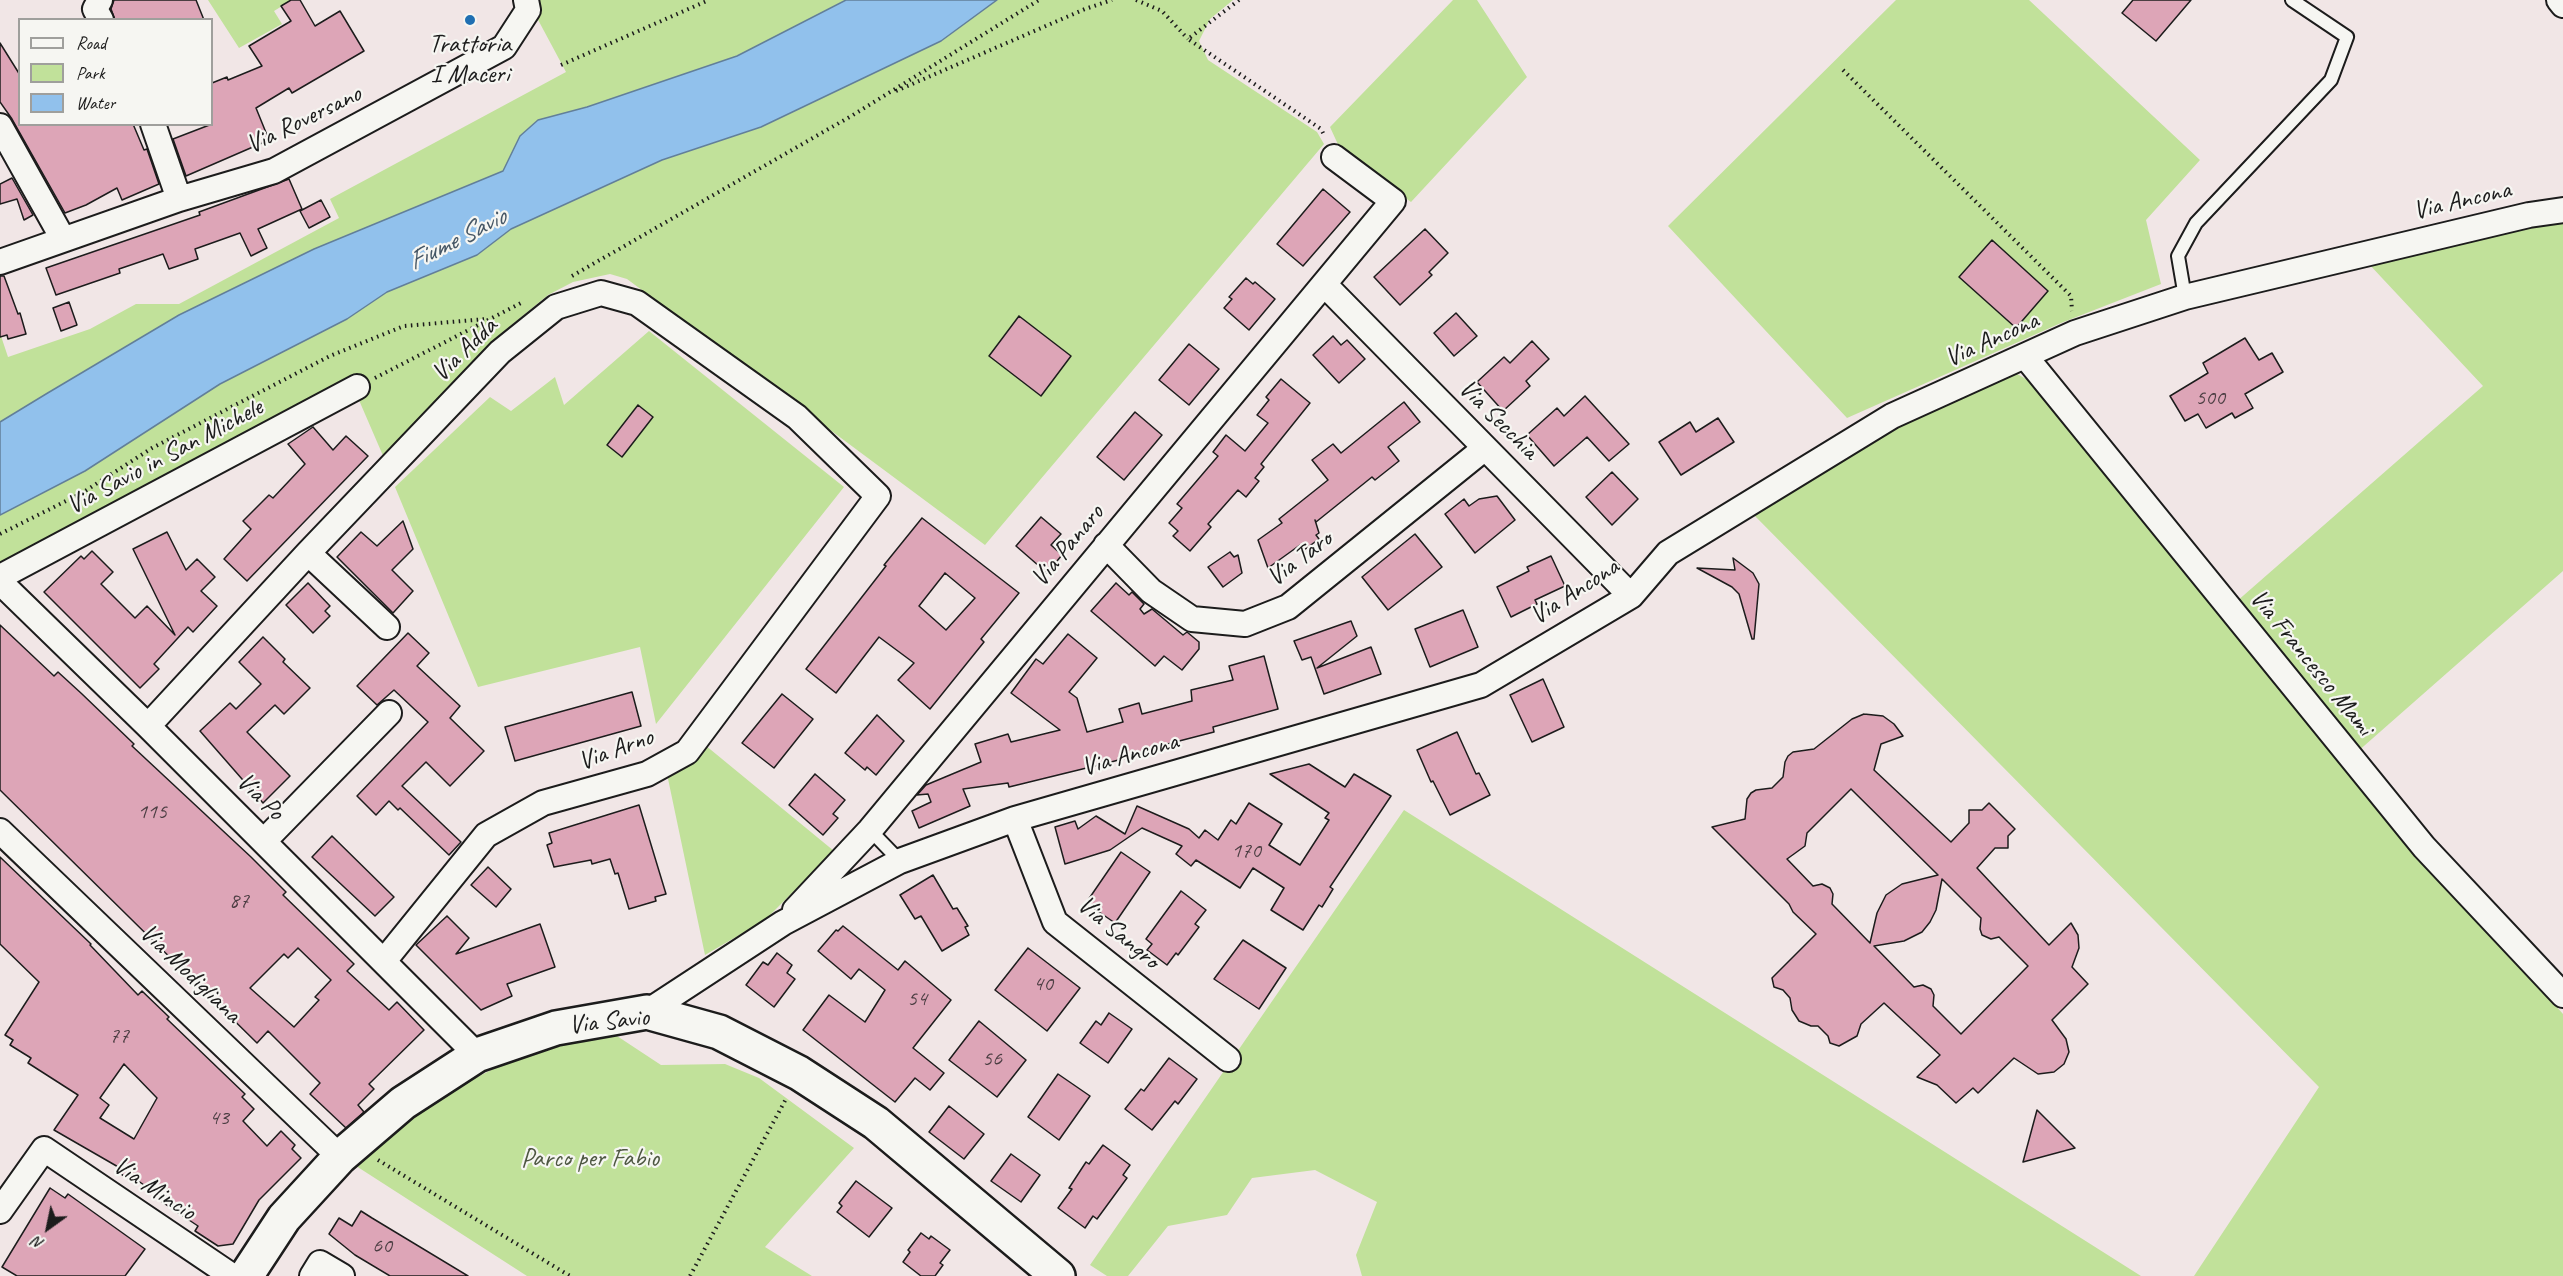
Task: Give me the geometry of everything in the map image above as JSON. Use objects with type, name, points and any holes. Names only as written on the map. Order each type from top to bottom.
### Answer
[{"type":"street","points":[[100,0],[95,9],[100,18]]},
{"type":"street","name":"Via Roversano","points":[[0,262],[179,199],[274,171],[504,46],[528,10],[526,0]]},
{"type":"street","points":[[2559,0],[2563,5]]},
{"type":"street","points":[[0,126],[63,239]]},
{"type":"street","points":[[154,126],[179,199]]},
{"type":"street","name":"Via Panaro","points":[[783,923],[870,830],[1393,201],[1335,157]]},
{"type":"street","name":"Via Ancona","points":[[647,1012],[783,923],[900,861],[1014,819],[1481,685],[1631,596],[1668,553],[1892,416],[2075,333],[2185,297],[2529,214],[2563,210]]},
{"type":"street","name":"Via Secchia","points":[[1324,284],[1631,596]]},
{"type":"street","name":"Via Adda","points":[[148,726],[308,553],[500,352],[556,307],[601,293],[637,303],[797,417],[878,496]]},
{"type":"street","name":"Via Francesco Mami","points":[[2025,356],[2424,847],[2563,995]]},
{"type":"street","name":"Via Savio in San Michele","points":[[0,577],[357,387]]},
{"type":"street","name":"Via Taro","points":[[1106,545],[1151,591],[1192,619],[1245,624],[1288,608],[1485,448]]},
{"type":"street","name":"Via Arno","points":[[384,961],[486,836],[543,803],[647,774],[687,752],[878,496]]},
{"type":"street","points":[[308,553],[387,627]]},
{"type":"street","name":"Via Po","points":[[0,582],[264,841],[477,1055]]},
{"type":"street","points":[[264,841],[389,713]]},
{"type":"street","name":"Via Sangro","points":[[1014,819],[1055,922],[1228,1059]]},
{"type":"street","name":"Via Modigliana","points":[[0,831],[347,1152]]},
{"type":"street","name":"Via Savio","points":[[246,1276],[284,1218],[347,1152],[403,1103],[477,1055],[556,1028],[647,1012],[719,1032],[799,1073],[876,1123],[1058,1276]]},
{"type":"street","name":"Via Mincio","points":[[0,1211],[44,1149],[232,1276]]},
{"type":"street","points":[[312,1276],[320,1263],[342,1276]]},
{"type":"lane","points":[[2185,297],[2178,256],[2196,223],[2331,80],[2348,37],[2292,0]]},
{"type":"lane","points":[[870,830],[900,861]]},
{"type":"path","points":[[561,65],[709,0]]},
{"type":"path","points":[[566,279],[884,96],[1039,0]]},
{"type":"path","points":[[884,96],[1085,9],[1112,0]]},
{"type":"path","points":[[1136,0],[1162,11],[1188,39],[1321,129],[1335,157]]},
{"type":"path","points":[[1188,39],[1239,0]]},
{"type":"path","points":[[1843,70],[2071,296],[2075,333]]},
{"type":"path","points":[[357,387],[528,299]]},
{"type":"path","points":[[0,534],[82,493],[152,448],[330,356],[404,326],[490,319]]},
{"type":"path","points":[[690,1276],[799,1073]]},
{"type":"path","points":[[347,1152],[570,1276]]},
{"type":"green space","points":[[208,0],[292,0],[274,11],[282,24],[239,48]]},
{"type":"green space","points":[[540,0],[846,0],[737,56],[587,107],[538,120],[520,136],[503,171],[314,249],[179,315],[0,422],[0,333],[8,357],[90,329],[136,304],[179,304],[339,218],[330,199],[566,72],[536,16]]},
{"type":"green space","points":[[997,0],[1233,0],[1210,19],[1199,41],[1208,60],[1317,132],[1324,144],[985,545],[627,279],[610,274],[573,282],[548,295],[503,332],[384,458],[349,377],[0,569],[0,515],[85,471],[220,384],[347,319],[387,292],[477,255],[511,229],[662,160],[761,127],[941,41]]},
{"type":"green space","points":[[1453,0],[1477,0],[1527,77],[1411,202],[1341,151],[1330,127]]},
{"type":"green space","points":[[1896,0],[2029,0],[2200,160],[2146,220],[2161,284],[2061,323],[1847,418],[1668,226]]},
{"type":"green space","points":[[2563,218],[2563,571],[2356,753],[2236,602],[2483,386],[2368,263]]},
{"type":"green space","points":[[649,331],[844,487],[656,724],[640,647],[478,687],[395,487],[490,397],[511,411],[555,377],[564,405]]},
{"type":"green space","points":[[2012,371],[2040,387],[2359,785],[2563,1014],[2563,1276],[2194,1276],[2319,1087],[1753,514],[1785,489],[1921,414]]},
{"type":"green space","points":[[705,745],[834,851],[765,920],[705,955],[667,774]]},
{"type":"green space","points":[[1404,810],[2141,1276],[1362,1276],[1356,1255],[1377,1202],[1315,1170],[1252,1178],[1227,1215],[1168,1226],[1128,1276],[1107,1276],[1090,1265]]},
{"type":"green space","name":"Parco per Fabio","points":[[617,1036],[661,1065],[725,1064],[759,1078],[854,1148],[765,1247],[812,1276],[527,1276],[353,1164],[430,1101],[505,1063],[550,1047]]},
{"type":"water","name":"Fiume Savio","points":[[846,0],[997,0],[941,41],[761,127],[662,160],[511,229],[477,255],[387,292],[347,319],[220,384],[85,471],[0,515],[0,422],[179,315],[314,249],[503,171],[520,136],[538,120],[587,107],[737,56]]},
{"type":"building","points":[[114,0],[196,0],[203,18],[114,18],[111,9]]},
{"type":"building","points":[[291,0],[300,0],[315,26],[340,11],[364,51],[292,93],[289,88],[256,108],[269,140],[186,176],[173,139],[207,126],[213,126],[213,83],[227,77],[228,80],[262,66],[249,46],[291,21],[281,6]]},
{"type":"building","points":[[2133,0],[2191,0],[2156,41],[2122,13]]},
{"type":"building","points":[[0,43],[18,72],[18,126],[134,126],[144,150],[147,149],[159,184],[122,200],[117,188],[86,205],[65,213],[0,102]]},
{"type":"building","points":[[12,178],[33,215],[24,220],[17,199],[0,204],[0,184]]},
{"type":"building","points":[[289,179],[302,209],[258,229],[267,248],[251,256],[240,233],[195,249],[198,259],[169,269],[163,254],[119,269],[120,273],[56,295],[46,268],[200,215],[199,212]]},
{"type":"building","points":[[1323,189],[1350,212],[1303,266],[1277,244]]},
{"type":"building","points":[[321,200],[330,217],[309,228],[300,211]]},
{"type":"building","points":[[1425,229],[1448,253],[1429,272],[1432,275],[1400,305],[1374,277]]},
{"type":"building","points":[[1992,240],[2048,291],[2016,328],[1959,277]]},
{"type":"building","points":[[0,276],[4,276],[18,314],[20,313],[26,334],[8,339],[7,335],[0,337]]},
{"type":"building","points":[[1246,278],[1253,284],[1255,282],[1275,299],[1249,330],[1224,308],[1232,299],[1229,297]]},
{"type":"building","points":[[69,302],[77,325],[61,331],[53,308]]},
{"type":"building","points":[[1456,313],[1477,336],[1454,356],[1434,333]]},
{"type":"building","points":[[1019,316],[1071,356],[1041,396],[989,356]]},
{"type":"building","points":[[1333,336],[1341,345],[1347,340],[1365,359],[1339,383],[1313,355]]},
{"type":"building","points":[[2245,338],[2259,360],[2272,353],[2283,372],[2245,394],[2253,408],[2235,418],[2232,413],[2206,428],[2198,414],[2185,421],[2170,396],[2208,373],[2203,363]]},
{"type":"building","points":[[1532,341],[1549,359],[1526,381],[1530,386],[1503,411],[1477,382],[1504,357],[1510,363]]},
{"type":"building","points":[[1189,344],[1219,369],[1189,405],[1159,380]]},
{"type":"building","points":[[1281,379],[1310,403],[1261,464],[1264,467],[1255,478],[1259,481],[1246,497],[1238,490],[1208,524],[1211,527],[1190,551],[1173,536],[1178,531],[1169,523],[1182,508],[1177,504],[1218,456],[1213,452],[1226,435],[1245,451],[1268,423],[1257,415],[1269,400],[1266,397]]},
{"type":"building","points":[[1585,396],[1629,444],[1609,461],[1587,437],[1554,466],[1527,435],[1557,408],[1564,416]]},
{"type":"building","points":[[1404,402],[1420,422],[1388,447],[1399,461],[1375,480],[1372,477],[1316,522],[1315,520],[1319,533],[1316,535],[1319,539],[1304,550],[1300,545],[1268,568],[1258,540],[1282,523],[1279,519],[1328,480],[1312,460],[1333,444],[1341,453]]},
{"type":"building","points":[[638,405],[653,417],[622,457],[607,445]]},
{"type":"building","points":[[1135,412],[1162,435],[1124,480],[1097,457]]},
{"type":"building","points":[[1718,418],[1734,442],[1681,475],[1659,442],[1690,422],[1696,432]]},
{"type":"building","points":[[313,427],[333,450],[346,436],[368,456],[247,581],[224,559],[251,529],[243,521],[269,495],[273,498],[305,464],[288,444]]},
{"type":"building","points":[[1612,472],[1638,499],[1612,525],[1586,497]]},
{"type":"building","points":[[1497,496],[1515,520],[1475,553],[1445,514],[1464,499],[1469,506],[1479,499]]},
{"type":"building","points":[[1041,517],[1061,534],[1051,545],[1062,555],[1047,573],[1016,546]]},
{"type":"building","points":[[922,518],[1019,593],[981,639],[984,642],[930,709],[898,680],[914,663],[879,637],[836,693],[806,669],[886,566],[884,565]],"holes":[[[945,573],[975,598],[946,630],[919,606]]]},
{"type":"building","points":[[403,521],[413,549],[392,570],[413,591],[393,613],[337,557],[361,532],[377,546]]},
{"type":"building","points":[[167,532],[186,570],[197,559],[215,577],[201,591],[217,606],[193,632],[188,627],[154,664],[159,669],[140,688],[44,592],[81,556],[84,559],[92,551],[113,572],[101,584],[135,618],[147,606],[175,635],[133,549]]},
{"type":"building","points":[[1415,534],[1442,567],[1388,610],[1362,577]]},
{"type":"building","points":[[1230,552],[1234,557],[1238,555],[1242,573],[1223,587],[1208,567]]},
{"type":"building","points":[[1551,556],[1565,586],[1535,600],[1537,604],[1511,617],[1497,587],[1529,571],[1527,567]]},
{"type":"building","points":[[1733,558],[1753,573],[1759,584],[1754,639],[1752,639],[1739,594],[1732,587],[1697,568],[1735,570]]},
{"type":"building","points":[[308,583],[330,606],[325,611],[330,616],[313,633],[286,605]]},
{"type":"building","points":[[1116,583],[1129,595],[1132,592],[1144,604],[1140,609],[1144,614],[1152,609],[1183,635],[1187,632],[1199,642],[1199,649],[1182,670],[1164,656],[1155,666],[1091,611]]},
{"type":"building","points":[[1463,610],[1478,647],[1430,667],[1415,629]]},
{"type":"building","points":[[1351,621],[1357,636],[1317,668],[1371,647],[1381,674],[1324,694],[1311,657],[1302,660],[1294,641]]},
{"type":"building","points":[[0,625],[54,676],[58,672],[82,694],[134,744],[132,746],[251,857],[286,892],[283,895],[354,964],[347,971],[389,1010],[397,1002],[424,1030],[369,1084],[374,1089],[358,1105],[364,1112],[346,1128],[310,1094],[320,1083],[268,1031],[257,1043],[0,790]],"holes":[[[298,948],[331,980],[315,997],[319,1000],[294,1027],[250,988],[284,954],[288,958]]]},
{"type":"building","points":[[408,633],[429,653],[417,666],[460,706],[450,718],[484,751],[450,786],[426,762],[402,786],[461,842],[449,855],[400,808],[398,810],[389,801],[376,815],[357,796],[428,722],[394,690],[377,705],[357,686]]},
{"type":"building","points":[[1068,634],[1097,658],[1069,692],[1077,698],[1087,732],[1123,722],[1119,709],[1139,703],[1142,714],[1192,701],[1191,690],[1233,680],[1229,666],[1264,656],[1278,709],[1213,727],[1214,732],[1152,748],[1152,751],[1111,762],[1009,787],[1008,783],[963,789],[970,806],[919,828],[912,811],[931,802],[928,794],[917,795],[926,785],[981,762],[975,744],[1008,734],[1011,742],[1060,730],[1011,693],[1036,659],[1043,664]]},
{"type":"building","points":[[263,637],[285,659],[283,662],[310,688],[284,714],[275,705],[247,732],[290,776],[263,803],[200,731],[230,703],[236,709],[261,684],[239,662]]},
{"type":"building","points":[[1543,679],[1564,727],[1532,742],[1510,695]]},
{"type":"building","points":[[632,692],[641,726],[515,761],[505,727]]},
{"type":"building","points":[[782,694],[813,719],[774,768],[742,743]]},
{"type":"building","points":[[1864,714],[1883,716],[1894,724],[1903,736],[1881,744],[1874,770],[1951,842],[1969,823],[1969,810],[1982,810],[1989,803],[2015,829],[2008,836],[2008,848],[1995,848],[1977,868],[2049,945],[2071,923],[2078,935],[2079,948],[2072,967],[2088,984],[2052,1020],[2066,1039],[2069,1052],[2064,1064],[2054,1072],[2038,1074],[2014,1058],[1978,1093],[1973,1088],[1956,1103],[1937,1085],[1917,1077],[1940,1055],[1884,1003],[1861,1024],[1857,1036],[1839,1046],[1830,1043],[1828,1036],[1818,1026],[1799,1021],[1792,1010],[1790,998],[1783,990],[1774,987],[1772,978],[1816,934],[1712,827],[1745,819],[1747,799],[1751,793],[1772,788],[1783,777],[1788,756],[1793,752],[1814,749],[1852,719]],"holes":[[[1851,789],[1938,875],[1902,884],[1886,895],[1877,913],[1870,943],[1832,904],[1833,894],[1830,888],[1822,884],[1813,886],[1787,859],[1805,846],[1807,833]],[[1942,879],[1981,918],[1982,935],[1991,939],[1999,937],[2028,966],[1961,1034],[1933,1006],[1934,995],[1931,989],[1923,985],[1914,987],[1874,946],[1904,941],[1922,932],[1936,910]]]},
{"type":"building","points":[[877,715],[904,741],[876,775],[867,767],[865,770],[845,753]]},
{"type":"building","points":[[1457,732],[1476,774],[1479,773],[1490,795],[1450,815],[1433,781],[1431,782],[1417,750]]},
{"type":"building","points":[[1309,764],[1345,787],[1354,774],[1391,796],[1330,887],[1333,889],[1322,907],[1319,905],[1303,930],[1271,910],[1284,888],[1253,868],[1240,888],[1196,860],[1191,866],[1176,854],[1182,846],[1142,828],[1110,850],[1065,864],[1055,827],[1075,821],[1078,829],[1096,816],[1125,834],[1137,806],[1189,829],[1199,838],[1205,830],[1218,840],[1231,820],[1236,824],[1249,803],[1282,824],[1269,845],[1300,865],[1329,820],[1325,818],[1329,813],[1270,774]]},
{"type":"building","points":[[815,774],[845,800],[833,814],[838,818],[823,835],[789,805]]},
{"type":"building","points":[[639,805],[666,894],[655,897],[656,901],[629,909],[618,873],[615,874],[610,859],[592,864],[591,860],[554,867],[547,845],[552,843],[549,833]]},
{"type":"building","points":[[332,836],[394,897],[375,916],[312,857]]},
{"type":"building","points":[[1121,852],[1150,872],[1115,923],[1086,903]]},
{"type":"building","points":[[0,857],[91,944],[138,995],[142,991],[169,1017],[167,1019],[245,1094],[242,1097],[254,1109],[243,1121],[267,1146],[281,1131],[295,1145],[292,1149],[301,1158],[259,1200],[233,1244],[218,1246],[195,1231],[198,1226],[162,1202],[164,1199],[134,1178],[132,1181],[118,1172],[120,1168],[54,1130],[78,1095],[28,1063],[31,1058],[10,1045],[13,1040],[5,1035],[39,982],[0,944]],"holes":[[[124,1064],[157,1098],[134,1139],[100,1118],[109,1105],[100,1098]]]},
{"type":"building","points":[[488,867],[511,889],[496,907],[471,885]]},
{"type":"building","points":[[933,875],[953,909],[957,908],[968,926],[965,927],[969,935],[942,951],[921,916],[915,919],[900,895]]},
{"type":"building","points":[[1181,891],[1206,910],[1195,924],[1199,927],[1178,955],[1176,953],[1167,965],[1147,950],[1152,944],[1146,939]]},
{"type":"building","points":[[447,916],[469,938],[456,954],[540,924],[555,967],[507,984],[512,996],[481,1010],[416,945]]},
{"type":"building","points":[[843,926],[898,970],[905,961],[951,1000],[913,1048],[944,1073],[930,1090],[915,1078],[895,1102],[803,1030],[829,995],[865,1022],[885,990],[859,969],[851,979],[818,951],[836,930],[838,931]]},
{"type":"building","points":[[1243,940],[1286,968],[1259,1009],[1214,979]]},
{"type":"building","points":[[1028,948],[1080,988],[1047,1031],[995,990]]},
{"type":"building","points":[[777,953],[792,965],[787,973],[795,979],[774,1007],[746,985],[763,962],[768,965]]},
{"type":"building","points":[[1109,1013],[1132,1029],[1108,1063],[1080,1043],[1096,1021],[1101,1025]]},
{"type":"building","points":[[979,1021],[1026,1060],[997,1097],[949,1060]]},
{"type":"building","points":[[1169,1058],[1197,1079],[1178,1104],[1175,1101],[1152,1130],[1125,1109],[1141,1089],[1144,1091]]},
{"type":"building","points":[[1058,1074],[1090,1096],[1059,1140],[1028,1117]]},
{"type":"building","points":[[949,1106],[984,1134],[964,1159],[929,1132]]},
{"type":"building","points":[[2037,1110],[2075,1148],[2023,1162]]},
{"type":"building","points":[[1103,1145],[1130,1165],[1123,1175],[1127,1178],[1097,1219],[1093,1216],[1085,1228],[1058,1208],[1072,1189],[1069,1188],[1086,1162],[1089,1164]]},
{"type":"building","points":[[1011,1154],[1040,1175],[1021,1202],[991,1181]]},
{"type":"building","points":[[856,1181],[892,1208],[869,1237],[837,1212],[842,1206],[839,1203]]},
{"type":"building","points":[[50,1188],[65,1198],[68,1194],[145,1249],[125,1276],[17,1276],[2,1267]]},
{"type":"building","points":[[361,1211],[468,1276],[390,1276],[355,1255],[329,1234],[339,1218],[352,1226]]},
{"type":"building","points":[[921,1233],[929,1239],[931,1236],[950,1250],[940,1263],[943,1265],[935,1276],[921,1276],[903,1262],[910,1252],[908,1250]]},
{"type":"place","name":"Trattoria I Maceri","points":[[470,20]]}]
